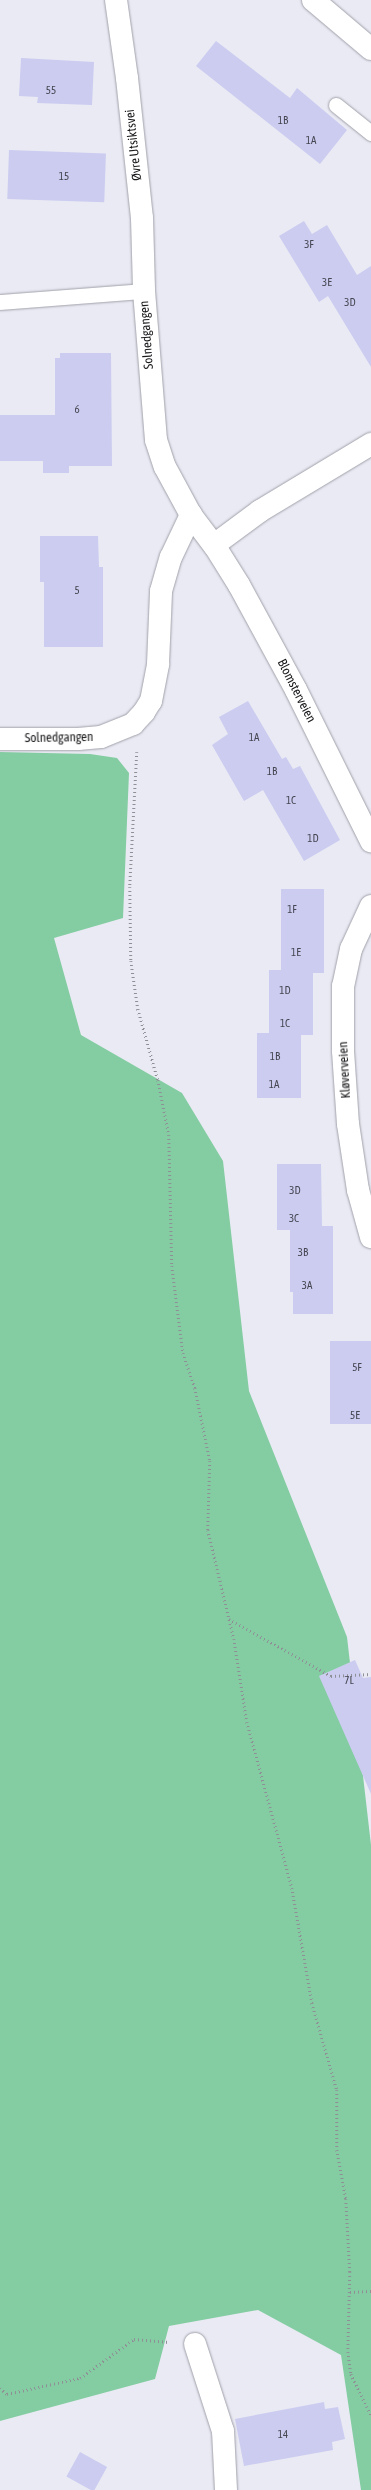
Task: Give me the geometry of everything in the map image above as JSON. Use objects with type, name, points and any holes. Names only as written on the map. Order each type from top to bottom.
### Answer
[{"type":"street","name":"Øvre Utsiktsvei","points":[[116,0],[127,78],[142,218],[144,291]]},
{"type":"street","points":[[313,0],[371,50]]},
{"type":"street","name":"Solnedgangen","points":[[144,291],[156,440],[166,468],[191,515],[214,545]]},
{"type":"street","points":[[214,545],[260,511],[371,444]]},
{"type":"street","name":"Solnedgangen","points":[[0,738],[78,739],[115,733],[133,724],[151,701],[155,686],[162,591],[171,557],[191,515]]},
{"type":"street","name":"Blomsterveien","points":[[214,545],[296,690],[371,841]]},
{"type":"street","name":"Kløverveien","points":[[371,906],[351,950],[343,986],[343,1036],[349,1131],[358,1190],[371,1237]]},
{"type":"street","points":[[195,2344],[223,2431],[226,2490]]},
{"type":"lane","points":[[336,105],[371,133]]},
{"type":"lane","name":"Solnedgangen","points":[[0,302],[144,291]]},
{"type":"path","points":[[133,724],[138,760],[130,886],[131,961],[138,1009],[158,1080],[170,1135],[172,1266],[183,1353],[195,1388],[210,1461],[208,1530],[229,1619],[247,1722],[292,1888],[312,2003],[337,2090],[337,2150],[346,2199],[350,2292],[348,2352],[351,2374],[371,2415]]},
{"type":"path","points":[[229,1619],[331,1676],[371,1674]]},
{"type":"path","points":[[350,2292],[371,2291]]},
{"type":"path","points":[[0,2388],[7,2394],[80,2378],[134,2339],[195,2344]]},
{"type":"green space","points":[[0,752],[90,754],[117,758],[129,773],[123,918],[54,938],[81,1035],[182,1093],[223,1161],[249,1391],[347,1637],[371,1845],[371,2490],[361,2490],[341,2355],[258,2310],[169,2326],[155,2379],[0,2421]]},
{"type":"building","points":[[216,41],[290,98],[297,88],[347,130],[320,164],[196,66]]},
{"type":"building","points":[[21,58],[94,62],[92,105],[37,103],[38,97],[19,96]]},
{"type":"building","points":[[9,150],[106,153],[104,202],[7,199]]},
{"type":"building","points":[[304,221],[312,234],[327,225],[357,275],[371,266],[371,367],[328,296],[319,302],[279,236]]},
{"type":"building","points":[[60,353],[111,353],[112,466],[69,466],[69,473],[43,473],[43,461],[0,461],[0,415],[55,415],[55,358],[60,358]]},
{"type":"building","points":[[40,536],[98,536],[99,567],[103,567],[103,647],[44,647],[44,582],[40,582]]},
{"type":"building","points":[[248,701],[282,759],[286,757],[293,769],[300,766],[340,840],[304,861],[263,790],[244,801],[212,745],[228,734],[219,717]]},
{"type":"building","points":[[281,889],[324,889],[324,973],[313,973],[313,1035],[301,1035],[301,1098],[257,1098],[257,1033],[269,1033],[269,970],[281,970]]},
{"type":"building","points":[[277,1164],[321,1164],[322,1226],[333,1226],[333,1314],[293,1314],[293,1292],[290,1292],[290,1230],[277,1230]]},
{"type":"building","points":[[330,1341],[371,1341],[371,1424],[330,1424]]},
{"type":"building","points":[[355,1660],[363,1678],[371,1677],[371,1794],[319,1676]]},
{"type":"building","points":[[324,2402],[325,2409],[338,2407],[345,2439],[332,2442],[333,2450],[244,2466],[235,2419]]},
{"type":"building","points":[[80,2452],[107,2467],[94,2490],[91,2490],[66,2476]]}]
